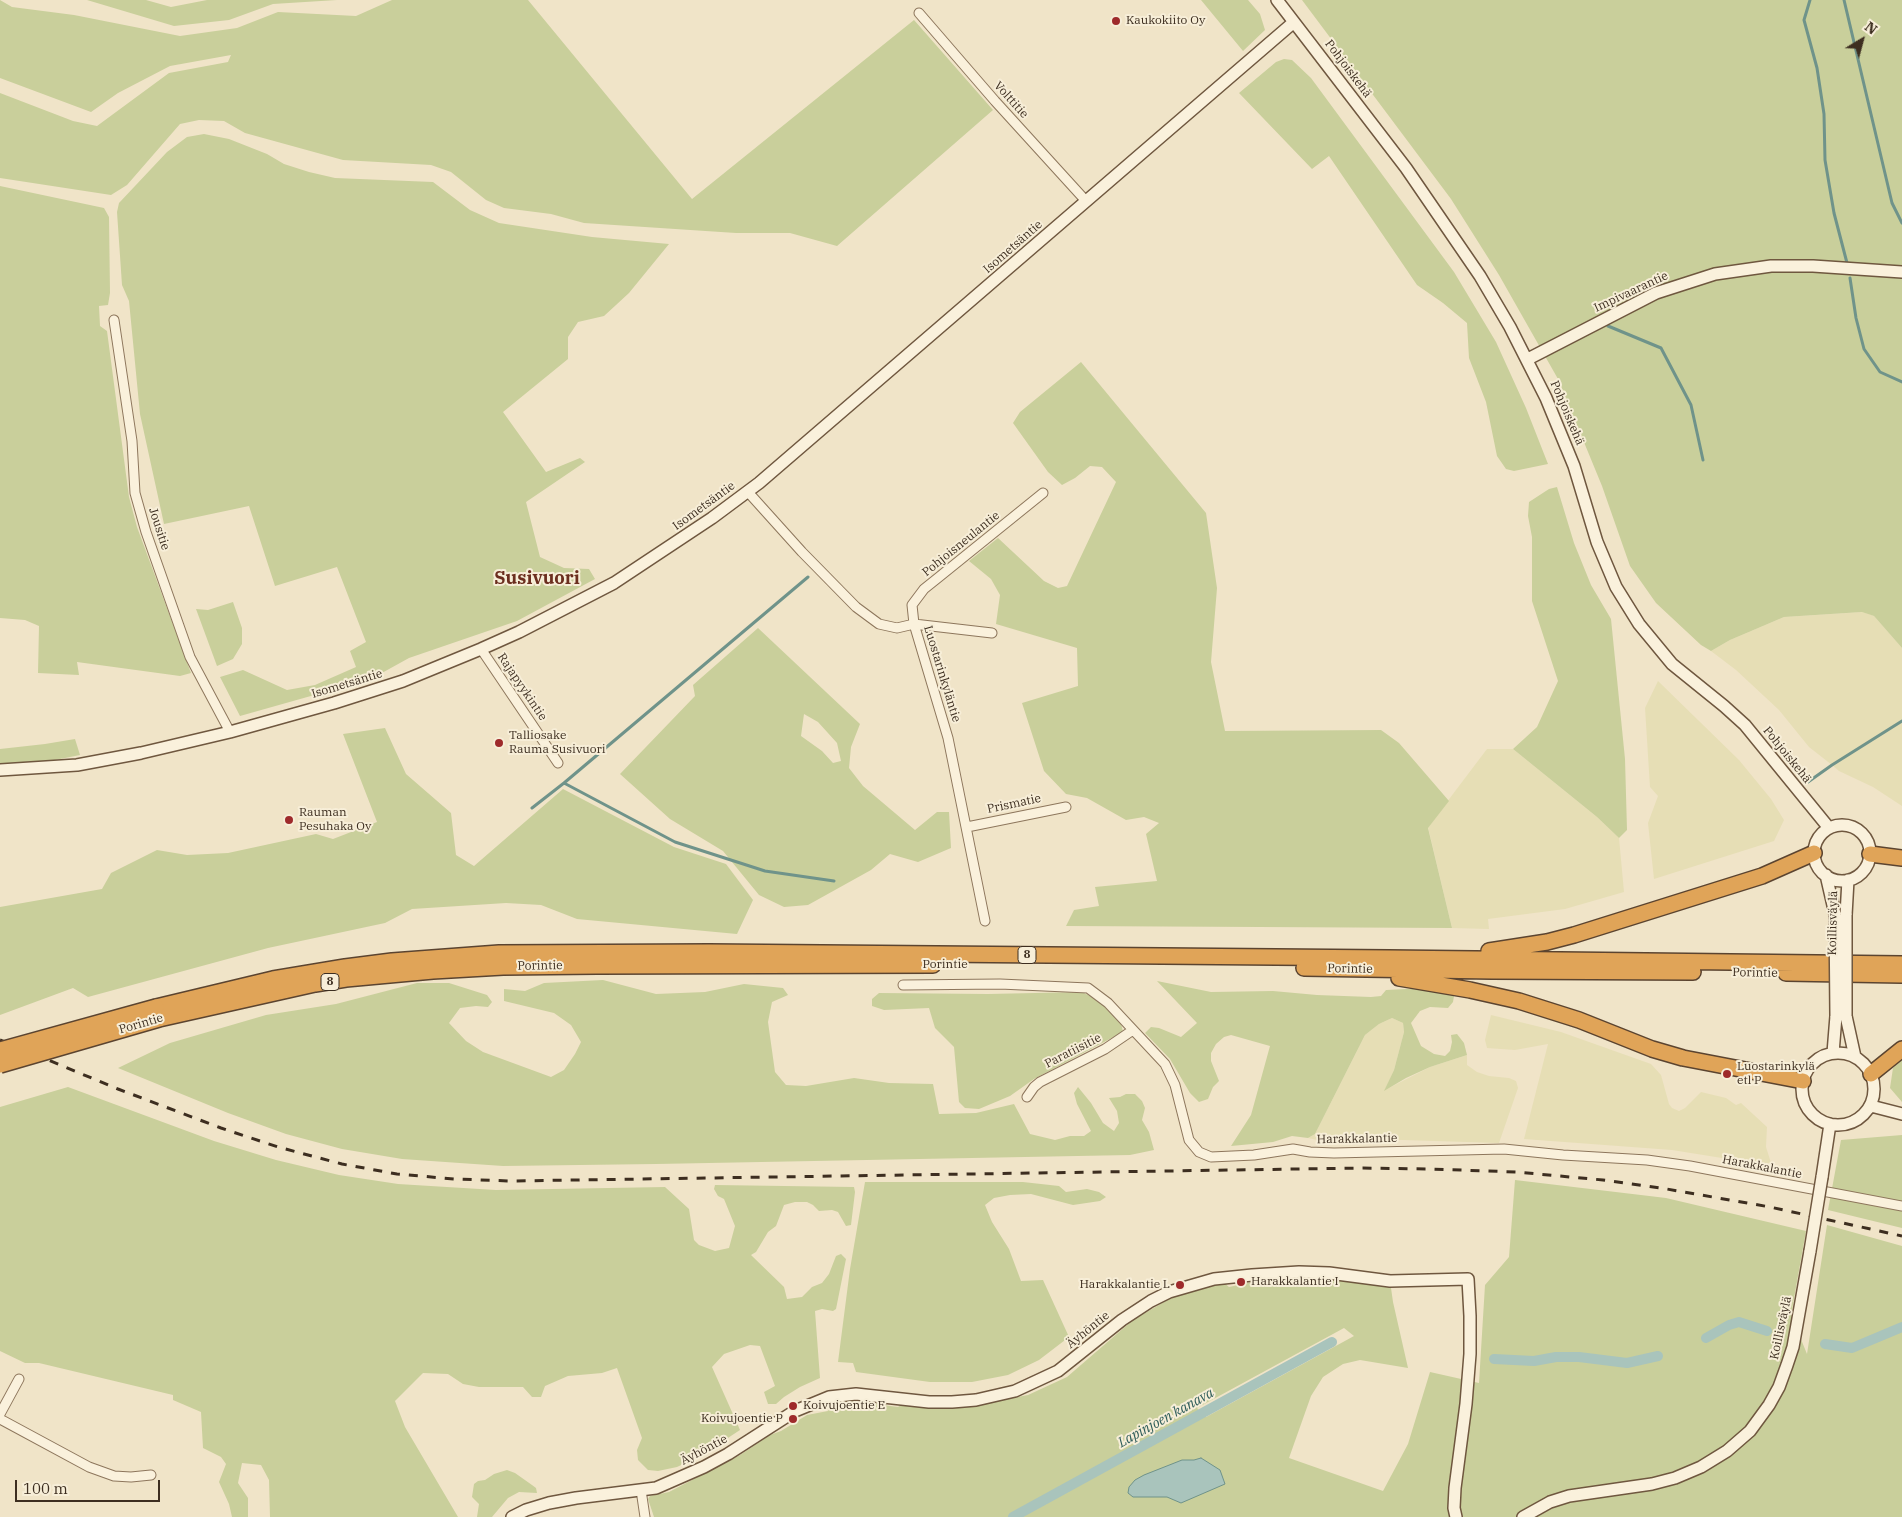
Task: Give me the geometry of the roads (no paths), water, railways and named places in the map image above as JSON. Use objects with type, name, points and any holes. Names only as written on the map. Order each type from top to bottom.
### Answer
[{"type":"highway","points":[[1389,958],[1488,951],[1547,942],[1762,876],[1814,853]]},
{"type":"highway","points":[[1870,854],[1902,858]]},
{"type":"highway","name":"Porintie","points":[[0,1065],[158,1013],[273,979],[392,961],[499,953],[719,952],[1902,964]]},
{"type":"highway","name":"Porintie","points":[[0,1050],[158,1013],[346,979],[503,967],[854,964],[1902,975]]},
{"type":"highway","points":[[1295,968],[1422,981],[1519,1000],[1683,1058],[1803,1081]]},
{"type":"highway","points":[[1871,1074],[1902,1049]]},
{"type":"main road","name":"Pohjoiskehä","points":[[1277,0],[1406,168],[1480,276],[1528,359],[1574,466],[1597,542],[1616,588],[1634,617],[1672,664],[1745,725],[1829,828]]},
{"type":"main road","name":"Isometsäntie","points":[[0,770],[77,765],[230,732],[334,703],[404,681],[481,649],[519,632],[614,583],[748,492],[1294,22]]},
{"type":"main road","name":"Impivaarantie","points":[[1528,359],[1656,293],[1715,274],[1771,266],[1813,266],[1902,272]]},
{"type":"main road","points":[[1841,824],[1854,827],[1866,839],[1870,854],[1863,872],[1848,880],[1838,880],[1826,876],[1817,865],[1814,853],[1820,836],[1829,828],[1841,824]]},
{"type":"main road","name":"Koillisväylä","points":[[1826,876],[1841,914]]},
{"type":"main road","name":"Koillisväylä","points":[[1833,1053],[1841,1016],[1841,914],[1848,880]]},
{"type":"main road","name":"Koillisväylä","points":[[1841,1016],[1855,1057]]},
{"type":"main road","points":[[1833,1053],[1855,1057],[1866,1066],[1871,1074],[1874,1092],[1870,1106],[1862,1117],[1844,1125],[1830,1124],[1817,1119],[1808,1109],[1802,1096],[1805,1074],[1813,1062],[1833,1053]]},
{"type":"main road","points":[[1870,1106],[1902,1114]]},
{"type":"main road","name":"Koillisväylä","points":[[1523,1517],[1550,1502],[1569,1496],[1652,1484],[1675,1478],[1701,1467],[1726,1451],[1750,1431],[1769,1405],[1779,1386],[1793,1347],[1830,1124]]},
{"type":"main road","name":"Äyhöntie","points":[[512,1517],[526,1510],[549,1503],[656,1488],[728,1454],[795,1410],[829,1397],[856,1394],[944,1402],[976,1400],[1030,1386],[1058,1371],[1122,1320],[1169,1292],[1214,1279],[1252,1274],[1299,1272],[1329,1273],[1390,1282],[1468,1279],[1470,1354],[1466,1404],[1455,1488],[1454,1508],[1456,1517]]},
{"type":"street","name":"Volttitie","points":[[919,13],[995,101],[1086,201]]},
{"type":"street","name":"Jousitie","points":[[114,320],[132,441],[135,493],[146,532],[190,657],[230,732]]},
{"type":"street","name":"Luostarinkyläntie","points":[[748,492],[802,552],[856,607],[879,624],[897,628],[914,624],[948,738],[985,921]]},
{"type":"street","name":"Pohjoisneulantie","points":[[914,624],[912,605],[924,589],[1043,493]]},
{"type":"street","points":[[914,624],[992,633]]},
{"type":"street","name":"Rajapyykintie","points":[[481,649],[558,763]]},
{"type":"street","name":"Prismatie","points":[[967,827],[1066,807]]},
{"type":"street","name":"Harakkalantie","points":[[903,985],[1000,984],[1088,988],[1108,1003],[1165,1064],[1175,1085],[1189,1140],[1199,1152],[1211,1157],[1293,1149],[1334,1153],[1504,1149],[1562,1156],[1648,1160],[1690,1166],[1902,1206]]},
{"type":"street","name":"Paratiisitie","points":[[1027,1097],[1040,1082],[1105,1049],[1133,1030]]},
{"type":"street","points":[[0,1414],[20,1379]]},
{"type":"street","points":[[0,1419],[89,1467],[114,1476],[151,1475]]},
{"type":"street","points":[[641,1490],[645,1517]]},
{"type":"water","points":[[1201,1458],[1220,1470],[1225,1484],[1181,1503],[1167,1497],[1133,1497],[1128,1493],[1129,1487],[1135,1480],[1144,1475],[1182,1460]]},
{"type":"waterway","points":[[1810,0],[1804,20],[1817,68],[1824,114],[1825,160],[1834,213],[1847,263]]},
{"type":"waterway","points":[[1844,0],[1892,203],[1902,223]]},
{"type":"waterway","points":[[1850,278],[1856,318],[1864,349],[1880,372],[1902,382]]},
{"type":"waterway","points":[[1608,326],[1661,348],[1691,405],[1703,460]]},
{"type":"waterway","points":[[808,577],[564,783],[675,842],[765,871],[834,881]]},
{"type":"waterway","points":[[1808,782],[1902,721]]},
{"type":"waterway","points":[[532,808],[564,783]]},
{"type":"waterway","name":"Lapinjoen kanava","points":[[1706,1338],[1729,1325],[1739,1322],[1767,1331]]},
{"type":"waterway","name":"Lapinjoen kanava","points":[[1825,1344],[1852,1348],[1902,1327]]},
{"type":"waterway","name":"Lapinjoen kanava","points":[[1013,1517],[1332,1342]]},
{"type":"waterway","name":"Lapinjoen kanava","points":[[1494,1359],[1534,1361],[1556,1357],[1579,1357],[1627,1363],[1658,1356]]},
{"type":"railway","points":[[0,1040],[118,1089],[221,1128],[278,1147],[342,1164],[397,1174],[511,1181],[1363,1168],[1516,1172],[1603,1180],[1661,1188],[1770,1207],[1902,1236]]},
{"type":"place","name":"Kaukokiito Oy","points":[[1116,21]]},
{"type":"place","name":"Talliosake Rauma Susivuori","points":[[499,743]]},
{"type":"place","name":"Rauman Pesuhaka Oy","points":[[289,820]]},
{"type":"place","name":"Luostarinkylä etl P","points":[[1727,1074]]},
{"type":"place","name":"Harakkalantie I","points":[[1241,1282]]},
{"type":"place","name":"Harakkalantie L","points":[[1180,1285]]},
{"type":"place","name":"Koivujoentie E","points":[[793,1406]]},
{"type":"place","name":"Koivujoentie P","points":[[793,1419]]},
{"type":"district","name":"Susivuori","points":[[537,579]]}]
